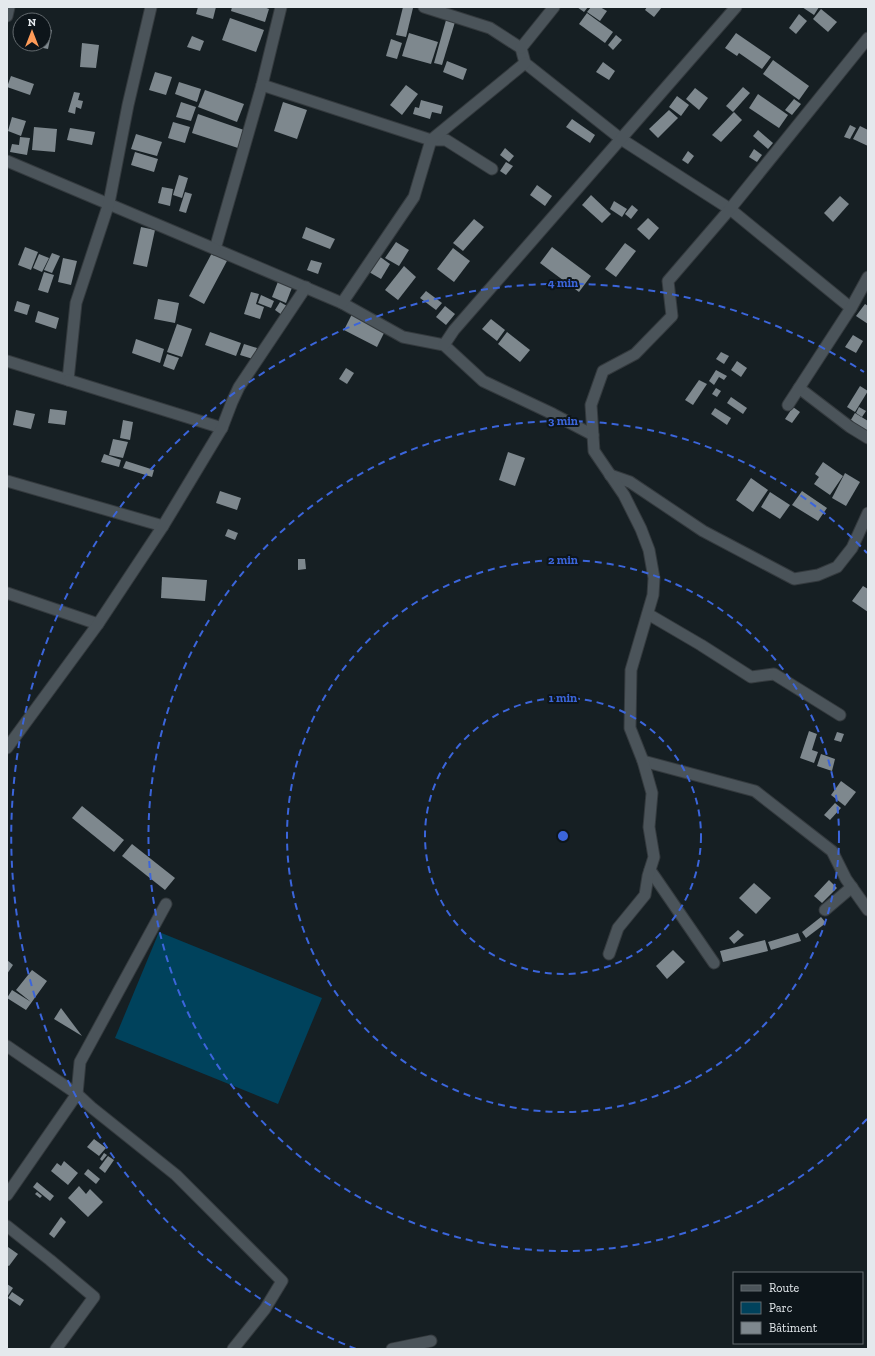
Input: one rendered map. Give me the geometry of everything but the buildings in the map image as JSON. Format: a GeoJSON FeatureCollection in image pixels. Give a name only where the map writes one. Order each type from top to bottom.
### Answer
{"type":"FeatureCollection","features":[{"type":"Feature","properties":{"kind":"street"},"geometry":{"type":"LineString","coordinates":[[7,16],[9,7]]}},
{"type":"Feature","properties":{"kind":"street"},"geometry":{"type":"LineString","coordinates":[[68,380],[76,303],[109,203],[128,105],[151,7]]}},
{"type":"Feature","properties":{"kind":"street"},"geometry":{"type":"LineString","coordinates":[[215,249],[262,85],[281,7]]}},
{"type":"Feature","properties":{"kind":"street"},"geometry":{"type":"LineString","coordinates":[[424,7],[490,28],[521,48],[525,63],[621,139],[730,209],[851,308]]}},
{"type":"Feature","properties":{"kind":"street"},"geometry":{"type":"LineString","coordinates":[[521,48],[554,7]]}},
{"type":"Feature","properties":{"kind":"street"},"geometry":{"type":"LineString","coordinates":[[444,345],[454,330],[736,7]]}},
{"type":"Feature","properties":{"kind":"street"},"geometry":{"type":"LineString","coordinates":[[609,954],[618,928],[645,895],[648,876],[654,857],[649,827],[652,793],[643,761],[630,728],[631,670],[653,595],[654,578],[649,550],[641,529],[624,495],[594,451],[591,405],[603,372],[635,354],[672,316],[668,281],[730,209],[868,38]]}},
{"type":"Feature","properties":{"kind":"street"},"geometry":{"type":"LineString","coordinates":[[342,303],[414,197],[431,140],[525,63]]}},
{"type":"Feature","properties":{"kind":"street"},"geometry":{"type":"LineString","coordinates":[[262,85],[431,140],[446,140],[492,169]]}},
{"type":"Feature","properties":{"kind":"street"},"geometry":{"type":"LineString","coordinates":[[7,161],[306,287],[342,303],[403,336],[444,345],[483,381],[554,414],[593,435]]}},
{"type":"Feature","properties":{"kind":"street"},"geometry":{"type":"LineString","coordinates":[[788,405],[851,308],[868,277]]}},
{"type":"Feature","properties":{"kind":"street"},"geometry":{"type":"LineString","coordinates":[[7,748],[98,624],[163,526],[222,428],[232,402],[240,387],[306,287]]}},
{"type":"Feature","properties":{"kind":"street"},"geometry":{"type":"LineString","coordinates":[[7,361],[222,428]]}},
{"type":"Feature","properties":{"kind":"street"},"geometry":{"type":"LineString","coordinates":[[799,388],[850,428],[868,438]]}},
{"type":"Feature","properties":{"kind":"street"},"geometry":{"type":"LineString","coordinates":[[610,475],[630,482],[703,531],[794,579],[818,575],[838,567],[852,548],[868,513]]}},
{"type":"Feature","properties":{"kind":"street"},"geometry":{"type":"LineString","coordinates":[[7,481],[163,526]]}},
{"type":"Feature","properties":{"kind":"street"},"geometry":{"type":"LineString","coordinates":[[7,593],[98,624]]}},
{"type":"Feature","properties":{"kind":"street"},"geometry":{"type":"LineString","coordinates":[[648,614],[701,645],[751,677],[774,674],[840,715]]}},
{"type":"Feature","properties":{"kind":"street"},"geometry":{"type":"LineString","coordinates":[[643,761],[755,791],[832,851],[846,879],[868,910]]}},
{"type":"Feature","properties":{"kind":"street"},"geometry":{"type":"LineString","coordinates":[[650,870],[714,963]]}},
{"type":"Feature","properties":{"kind":"street"},"geometry":{"type":"LineString","coordinates":[[825,910],[852,887]]}},
{"type":"Feature","properties":{"kind":"street"},"geometry":{"type":"LineString","coordinates":[[7,1195],[77,1094],[80,1062],[166,904]]}},
{"type":"Feature","properties":{"kind":"street"},"geometry":{"type":"LineString","coordinates":[[7,1046],[77,1094],[176,1175],[282,1281],[266,1309],[233,1349]]}},
{"type":"Feature","properties":{"kind":"street"},"geometry":{"type":"LineString","coordinates":[[7,1226],[94,1297],[56,1349]]}},
{"type":"Feature","properties":{"kind":"street"},"geometry":{"type":"LineString","coordinates":[[392,1349],[431,1341]]}},
{"type":"Feature","properties":{"kind":"green space"},"geometry":{"type":"Polygon","coordinates":[[[159,932],[322,998],[278,1104],[115,1038],[159,932]]]}}]}
